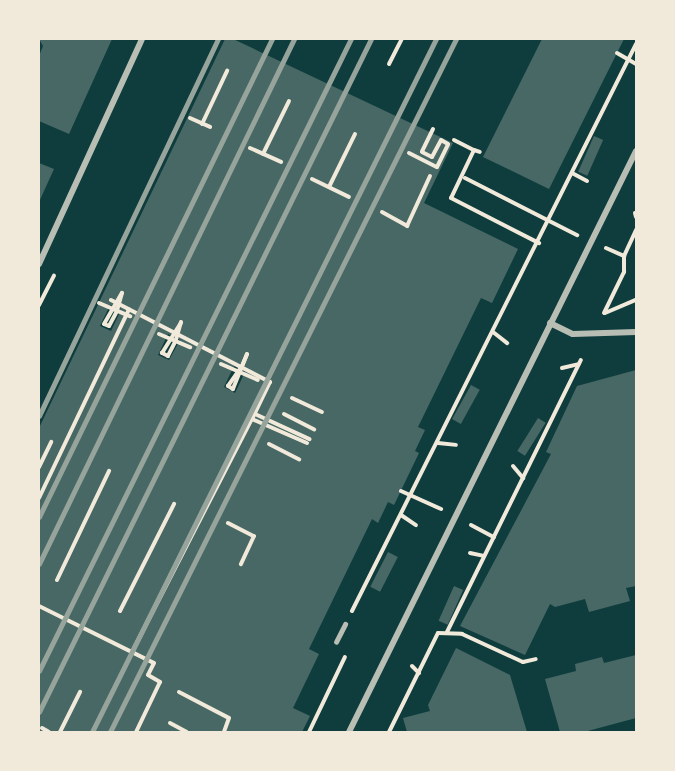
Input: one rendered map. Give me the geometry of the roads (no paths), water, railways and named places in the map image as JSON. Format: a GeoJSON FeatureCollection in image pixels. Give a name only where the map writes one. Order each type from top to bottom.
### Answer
{"type":"FeatureCollection","features":[{"type":"Feature","properties":{"kind":"street"},"geometry":{"type":"LineString","coordinates":[[39,264],[142,39]]}},
{"type":"Feature","properties":{"kind":"street"},"geometry":{"type":"LineString","coordinates":[[349,732],[636,151]]}},
{"type":"Feature","properties":{"kind":"street"},"geometry":{"type":"LineString","coordinates":[[550,323],[573,334],[636,332]]}},
{"type":"Feature","properties":{"kind":"lane"},"geometry":{"type":"LineString","coordinates":[[336,642],[345,624]]}},
{"type":"Feature","properties":{"kind":"railway"},"geometry":{"type":"LineString","coordinates":[[39,416],[218,39]]}},
{"type":"Feature","properties":{"kind":"railway"},"geometry":{"type":"LineString","coordinates":[[39,517],[272,39]]}},
{"type":"Feature","properties":{"kind":"railway"},"geometry":{"type":"LineString","coordinates":[[39,564],[294,39]]}},
{"type":"Feature","properties":{"kind":"railway"},"geometry":{"type":"LineString","coordinates":[[39,671],[351,39]]}},
{"type":"Feature","properties":{"kind":"railway"},"geometry":{"type":"LineString","coordinates":[[39,712],[371,39]]}},
{"type":"Feature","properties":{"kind":"railway"},"geometry":{"type":"LineString","coordinates":[[92,732],[436,39]]}},
{"type":"Feature","properties":{"kind":"railway"},"geometry":{"type":"LineString","coordinates":[[110,732],[456,39]]}}]}
